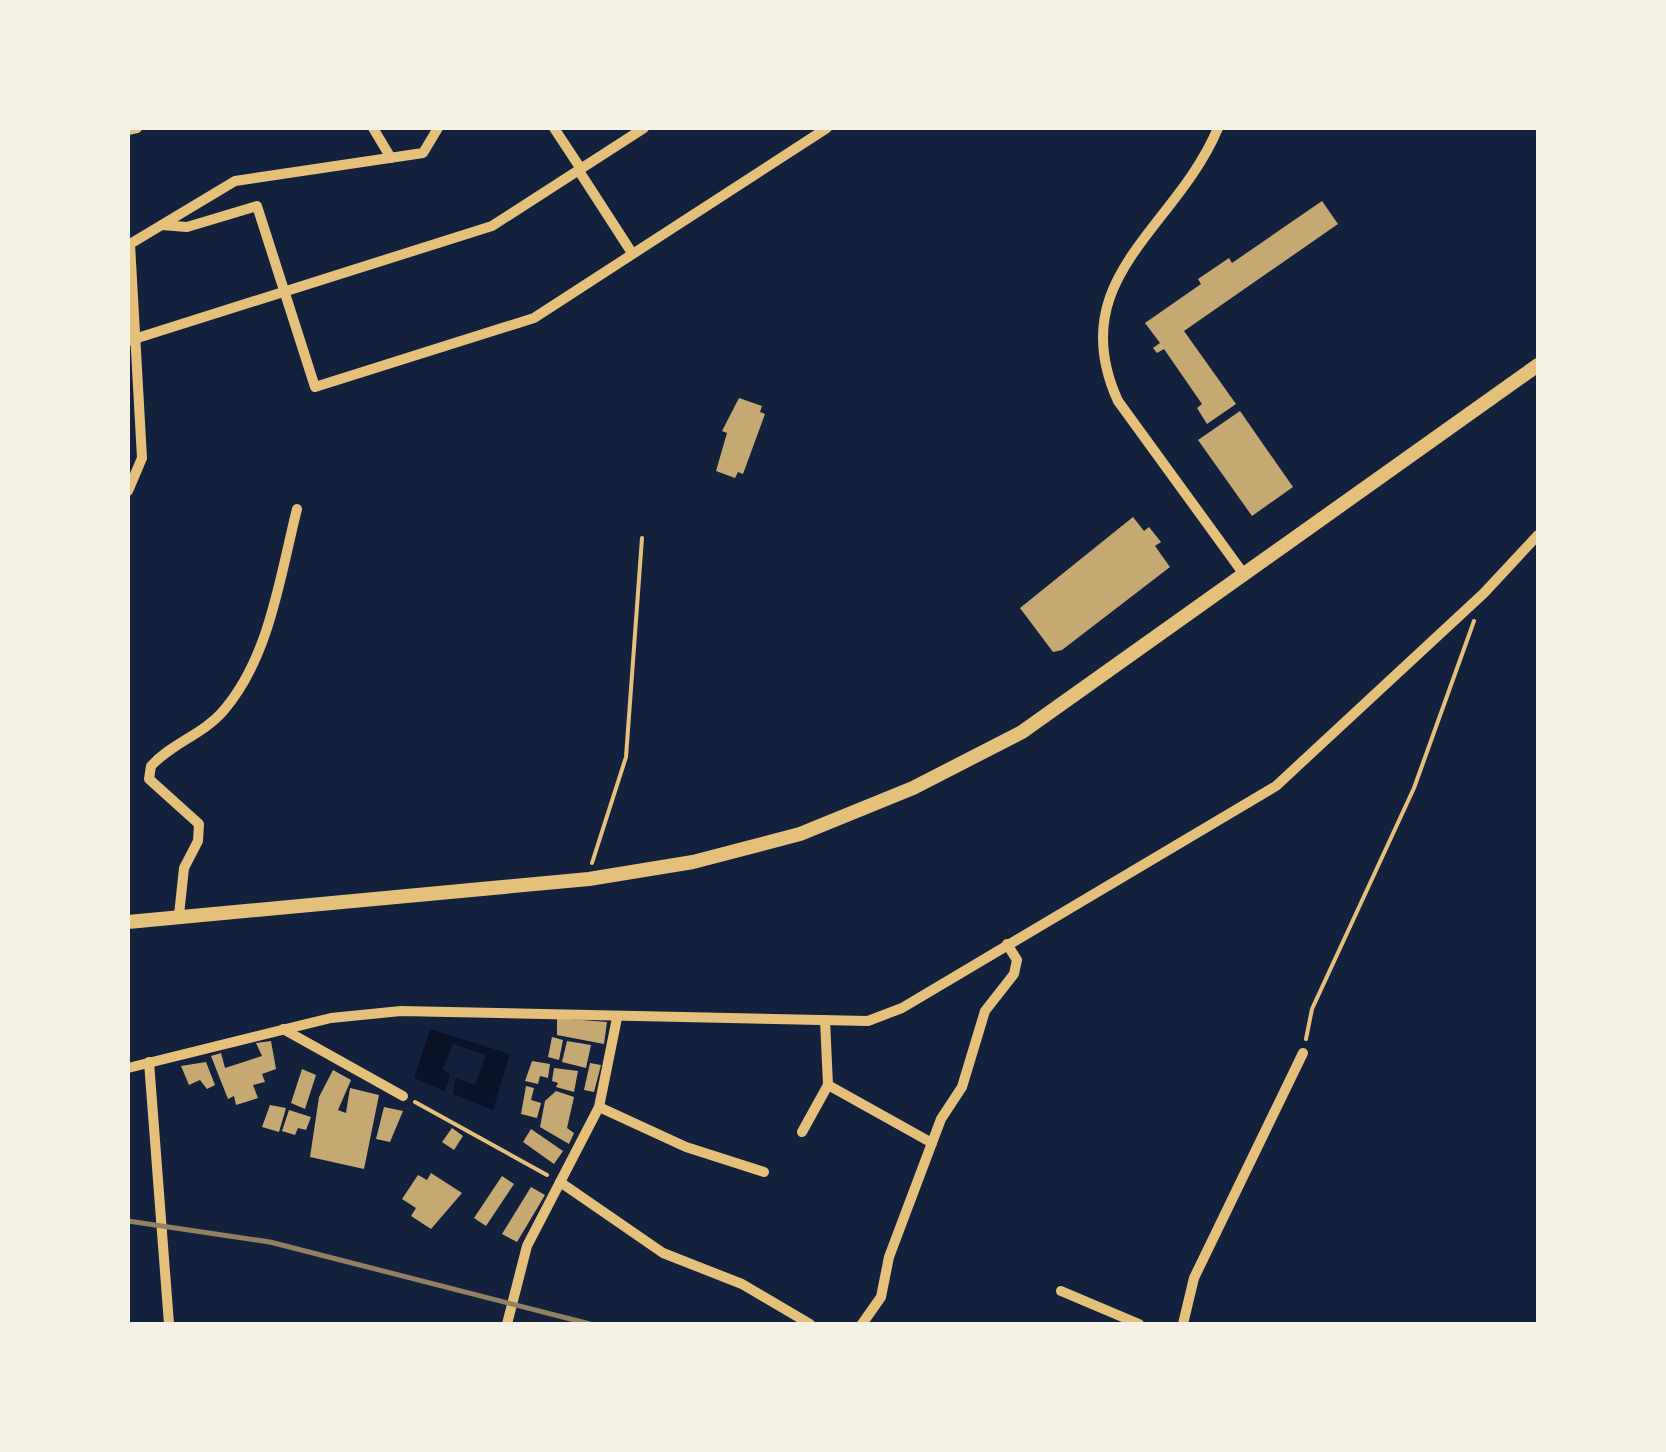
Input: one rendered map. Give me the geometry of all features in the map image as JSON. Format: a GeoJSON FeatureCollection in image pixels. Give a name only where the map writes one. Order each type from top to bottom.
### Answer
{"type":"FeatureCollection","features":[{"type":"Feature","properties":{"kind":"main road"},"geometry":{"type":"LineString","coordinates":[[128,922],[589,878],[693,862],[800,834],[914,788],[1022,732],[1088,689],[1243,573],[1538,366]]}},
{"type":"Feature","properties":{"kind":"street"},"geometry":{"type":"LineString","coordinates":[[128,130],[138,128]]}},
{"type":"Feature","properties":{"kind":"street"},"geometry":{"type":"LineString","coordinates":[[373,128],[391,158]]}},
{"type":"Feature","properties":{"kind":"street"},"geometry":{"type":"LineString","coordinates":[[128,491],[142,458],[132,340],[130,244],[235,181],[424,153],[438,128]]}},
{"type":"Feature","properties":{"kind":"street"},"geometry":{"type":"LineString","coordinates":[[554,128],[632,253]]}},
{"type":"Feature","properties":{"kind":"street"},"geometry":{"type":"LineString","coordinates":[[132,340],[492,226],[644,128]]}},
{"type":"Feature","properties":{"kind":"street"},"geometry":{"type":"LineString","coordinates":[[1218,128],[1181,192],[1118,272],[1100,340],[1106,374],[1118,402],[1243,573]]}},
{"type":"Feature","properties":{"kind":"street"},"geometry":{"type":"LineString","coordinates":[[162,224],[187,228],[256,206],[315,387],[534,318],[823,129]]}},
{"type":"Feature","properties":{"kind":"street"},"geometry":{"type":"LineString","coordinates":[[179,915],[184,868],[198,841],[198,824],[149,779],[151,766],[204,728],[242,686],[271,614],[296,509]]}},
{"type":"Feature","properties":{"kind":"street"},"geometry":{"type":"LineString","coordinates":[[128,1068],[330,1018],[402,1011],[868,1021],[902,1008],[1276,786],[1484,594],[1538,536]]}},
{"type":"Feature","properties":{"kind":"street"},"geometry":{"type":"LineString","coordinates":[[862,1324],[881,1297],[889,1257],[932,1143],[962,1086],[985,1011],[1014,974],[1017,960],[1007,944]]}},
{"type":"Feature","properties":{"kind":"street"},"geometry":{"type":"LineString","coordinates":[[508,1324],[527,1246],[599,1107],[617,1018]]}},
{"type":"Feature","properties":{"kind":"street"},"geometry":{"type":"LineString","coordinates":[[802,1132],[828,1085],[825,1020]]}},
{"type":"Feature","properties":{"kind":"street"},"geometry":{"type":"LineString","coordinates":[[282,1029],[403,1096]]}},
{"type":"Feature","properties":{"kind":"street"},"geometry":{"type":"LineString","coordinates":[[1183,1324],[1194,1278],[1303,1054]]}},
{"type":"Feature","properties":{"kind":"street"},"geometry":{"type":"LineString","coordinates":[[150,1062],[169,1324]]}},
{"type":"Feature","properties":{"kind":"street"},"geometry":{"type":"LineString","coordinates":[[828,1085],[932,1143]]}},
{"type":"Feature","properties":{"kind":"street"},"geometry":{"type":"LineString","coordinates":[[599,1107],[686,1147],[764,1172]]}},
{"type":"Feature","properties":{"kind":"street"},"geometry":{"type":"LineString","coordinates":[[560,1182],[663,1253],[742,1284],[810,1324]]}},
{"type":"Feature","properties":{"kind":"street"},"geometry":{"type":"LineString","coordinates":[[1061,1291],[1139,1324]]}},
{"type":"Feature","properties":{"kind":"path"},"geometry":{"type":"LineString","coordinates":[[592,864],[626,757],[642,538]]}},
{"type":"Feature","properties":{"kind":"path"},"geometry":{"type":"LineString","coordinates":[[1303,1054],[1312,1009],[1414,788],[1484,594]]}},
{"type":"Feature","properties":{"kind":"path"},"geometry":{"type":"LineString","coordinates":[[403,1096],[560,1182]]}},
{"type":"Feature","properties":{"kind":"water"},"geometry":{"type":"Polygon","coordinates":[[[430,1029],[510,1054],[493,1110],[453,1094],[456,1078],[475,1085],[486,1055],[453,1044],[443,1069],[450,1075],[445,1091],[414,1078],[430,1029]]]}},
{"type":"Feature","properties":{"kind":"building"},"geometry":{"type":"Polygon","coordinates":[[[1322,201],[1338,224],[1184,331],[1236,404],[1207,424],[1197,408],[1202,404],[1164,349],[1157,353],[1153,348],[1160,343],[1145,323],[1201,284],[1198,279],[1229,258],[1232,263],[1322,201]]]}},
{"type":"Feature","properties":{"kind":"building"},"geometry":{"type":"Polygon","coordinates":[[[739,398],[762,406],[760,412],[765,414],[743,474],[738,472],[735,478],[716,471],[727,433],[722,431],[739,398]]]}},
{"type":"Feature","properties":{"kind":"building"},"geometry":{"type":"Polygon","coordinates":[[[1240,411],[1293,487],[1252,516],[1198,440],[1240,411]]]}},
{"type":"Feature","properties":{"kind":"building"},"geometry":{"type":"Polygon","coordinates":[[[1133,517],[1144,531],[1149,527],[1161,542],[1155,546],[1170,567],[1062,650],[1053,652],[1020,608],[1133,517]]]}},
{"type":"Feature","properties":{"kind":"building"},"geometry":{"type":"Polygon","coordinates":[[[557,1018],[607,1022],[604,1044],[557,1035],[557,1018]]]}},
{"type":"Feature","properties":{"kind":"building"},"geometry":{"type":"Polygon","coordinates":[[[552,1037],[563,1040],[559,1060],[548,1057],[552,1037]]]}},
{"type":"Feature","properties":{"kind":"building"},"geometry":{"type":"Polygon","coordinates":[[[271,1041],[276,1069],[262,1074],[265,1082],[253,1085],[258,1098],[236,1105],[234,1096],[228,1099],[211,1056],[221,1053],[225,1068],[262,1056],[256,1043],[271,1041]]]}},
{"type":"Feature","properties":{"kind":"building"},"geometry":{"type":"Polygon","coordinates":[[[567,1041],[591,1045],[586,1068],[562,1062],[567,1041]]]}},
{"type":"Feature","properties":{"kind":"building"},"geometry":{"type":"Polygon","coordinates":[[[532,1061],[550,1064],[548,1078],[540,1076],[538,1084],[525,1081],[532,1061]]]}},
{"type":"Feature","properties":{"kind":"building"},"geometry":{"type":"Polygon","coordinates":[[[206,1062],[215,1085],[207,1089],[200,1080],[189,1085],[181,1066],[206,1062]]]}},
{"type":"Feature","properties":{"kind":"building"},"geometry":{"type":"Polygon","coordinates":[[[590,1063],[601,1065],[594,1092],[584,1090],[590,1063]]]}},
{"type":"Feature","properties":{"kind":"building"},"geometry":{"type":"Polygon","coordinates":[[[554,1068],[578,1071],[574,1092],[556,1087],[558,1083],[552,1081],[554,1068]]]}},
{"type":"Feature","properties":{"kind":"building"},"geometry":{"type":"Polygon","coordinates":[[[302,1069],[316,1075],[305,1109],[291,1103],[302,1069]]]}},
{"type":"Feature","properties":{"kind":"building"},"geometry":{"type":"Polygon","coordinates":[[[333,1070],[351,1080],[338,1110],[346,1113],[350,1088],[379,1095],[364,1169],[310,1157],[319,1097],[333,1070]]]}},
{"type":"Feature","properties":{"kind":"building"},"geometry":{"type":"Polygon","coordinates":[[[526,1086],[534,1088],[531,1100],[541,1103],[537,1118],[521,1114],[526,1086]]]}},
{"type":"Feature","properties":{"kind":"building"},"geometry":{"type":"Polygon","coordinates":[[[556,1091],[574,1097],[567,1128],[574,1133],[569,1144],[540,1127],[545,1101],[556,1091]]]}},
{"type":"Feature","properties":{"kind":"building"},"geometry":{"type":"Polygon","coordinates":[[[270,1105],[286,1108],[279,1132],[262,1127],[270,1105]]]}},
{"type":"Feature","properties":{"kind":"building"},"geometry":{"type":"Polygon","coordinates":[[[384,1107],[403,1111],[390,1142],[376,1139],[384,1107]]]}},
{"type":"Feature","properties":{"kind":"building"},"geometry":{"type":"Polygon","coordinates":[[[289,1110],[311,1117],[306,1130],[298,1128],[295,1135],[282,1131],[289,1110]]]}},
{"type":"Feature","properties":{"kind":"building"},"geometry":{"type":"Polygon","coordinates":[[[452,1128],[463,1136],[454,1150],[442,1142],[452,1128]]]}},
{"type":"Feature","properties":{"kind":"building"},"geometry":{"type":"Polygon","coordinates":[[[531,1129],[563,1151],[554,1164],[523,1142],[531,1129]]]}},
{"type":"Feature","properties":{"kind":"building"},"geometry":{"type":"Polygon","coordinates":[[[431,1173],[462,1193],[431,1229],[411,1216],[416,1208],[402,1199],[418,1175],[427,1180],[431,1173]]]}},
{"type":"Feature","properties":{"kind":"building"},"geometry":{"type":"Polygon","coordinates":[[[502,1176],[514,1184],[486,1226],[474,1218],[502,1176]]]}},
{"type":"Feature","properties":{"kind":"building"},"geometry":{"type":"Polygon","coordinates":[[[531,1187],[545,1195],[517,1242],[502,1234],[531,1187]]]}},
{"type":"Feature","properties":{"kind":"railway"},"geometry":{"type":"LineString","coordinates":[[128,1221],[270,1242],[590,1324]]}}]}
